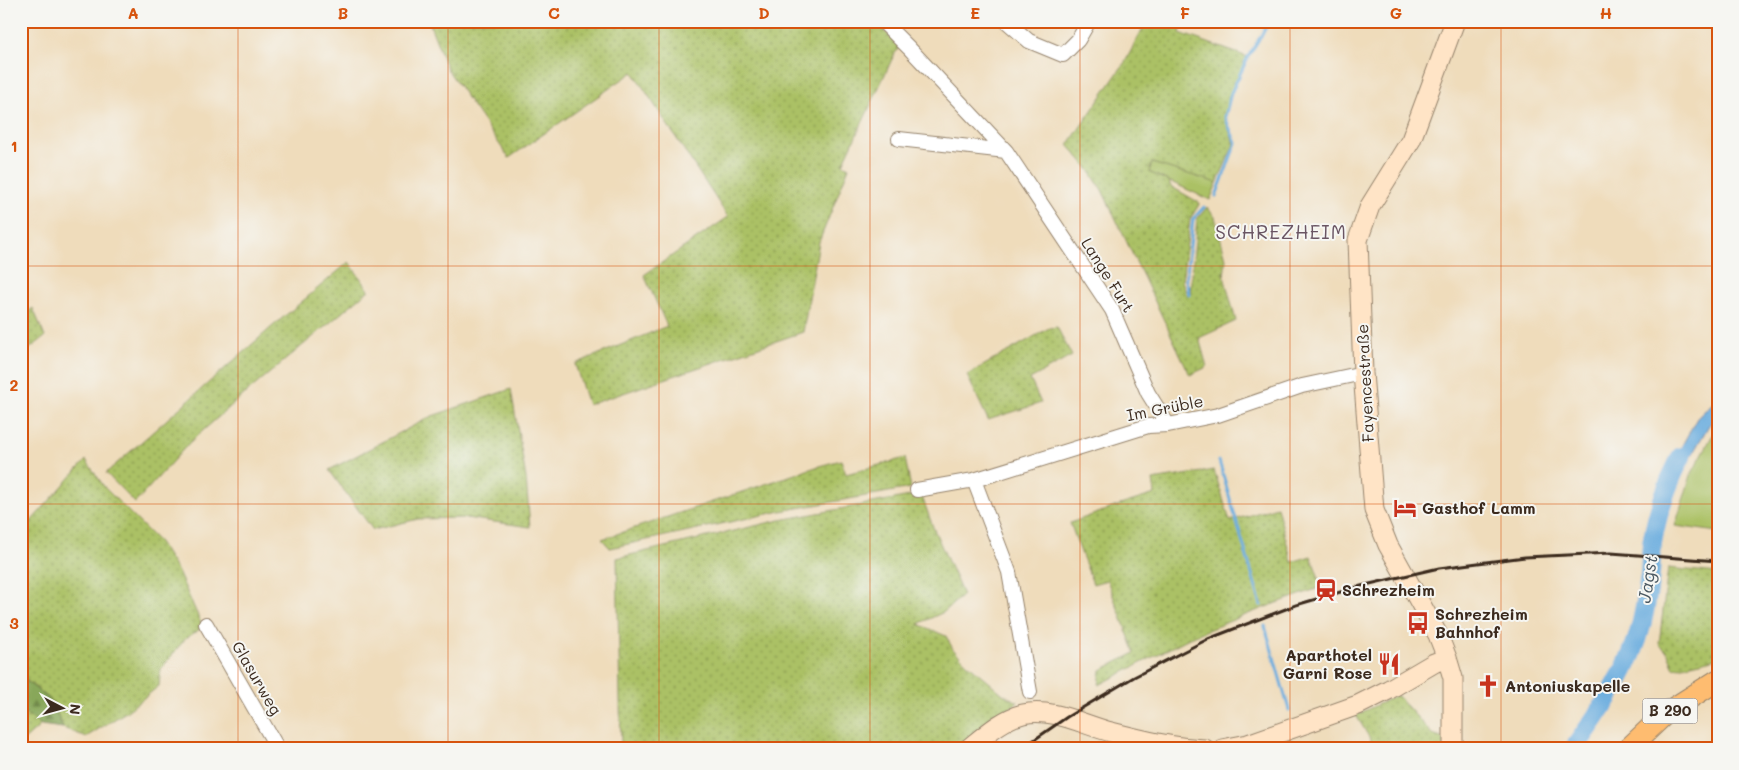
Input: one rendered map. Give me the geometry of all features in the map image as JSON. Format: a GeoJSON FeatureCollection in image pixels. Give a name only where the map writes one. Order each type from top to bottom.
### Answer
{"type":"FeatureCollection","features":[{"type":"Feature","properties":{"kind":"main road","name":"B 290"},"geometry":{"type":"LineString","coordinates":[[1628,749],[1666,713],[1718,680]]}},
{"type":"Feature","properties":{"kind":"street","name":"Lange Furt"},"geometry":{"type":"LineString","coordinates":[[882,21],[1006,151],[1112,310],[1148,393],[1168,425]]}},
{"type":"Feature","properties":{"kind":"street"},"geometry":{"type":"LineString","coordinates":[[1006,21],[1029,41],[1063,55],[1078,40],[1089,21]]}},
{"type":"Feature","properties":{"kind":"street","name":"Fayencestraße"},"geometry":{"type":"LineString","coordinates":[[1453,749],[1453,678],[1448,658],[1438,635],[1388,545],[1374,510],[1363,373],[1358,240],[1370,206],[1411,140],[1455,21]]}},
{"type":"Feature","properties":{"kind":"street"},"geometry":{"type":"LineString","coordinates":[[898,139],[1006,151]]}},
{"type":"Feature","properties":{"kind":"street","name":"Im Grüble"},"geometry":{"type":"LineString","coordinates":[[917,490],[974,480],[1148,426],[1168,425],[1218,415],[1302,386],[1363,373]]}},
{"type":"Feature","properties":{"kind":"street"},"geometry":{"type":"LineString","coordinates":[[974,480],[1009,572],[1030,692]]}},
{"type":"Feature","properties":{"kind":"street","name":"Glasurweg"},"geometry":{"type":"LineString","coordinates":[[206,624],[278,749]]}},
{"type":"Feature","properties":{"kind":"street"},"geometry":{"type":"LineString","coordinates":[[1222,749],[1248,744],[1358,705],[1434,663],[1448,658]]}},
{"type":"Feature","properties":{"kind":"street"},"geometry":{"type":"LineString","coordinates":[[968,749],[1006,721],[1021,714],[1034,712],[1066,717],[1110,732],[1146,740],[1205,749]]}},
{"type":"Feature","properties":{"kind":"green space"},"geometry":{"type":"Polygon","coordinates":[[[438,21],[874,21],[900,46],[843,164],[849,167],[819,242],[803,332],[588,405],[575,364],[667,326],[644,275],[728,217],[633,72],[509,158],[447,69],[430,25],[438,21]]]}},
{"type":"Feature","properties":{"kind":"green space"},"geometry":{"type":"Polygon","coordinates":[[[1151,21],[1162,21],[1181,29],[1180,33],[1248,57],[1234,85],[1225,117],[1234,144],[1217,183],[1152,163],[1149,172],[1170,182],[1170,186],[1200,203],[1190,219],[1182,281],[1187,295],[1190,294],[1197,219],[1207,207],[1215,217],[1226,259],[1224,276],[1236,321],[1199,338],[1207,367],[1190,375],[1102,190],[1087,167],[1068,145],[1125,62],[1145,24],[1151,21]]]}},
{"type":"Feature","properties":{"kind":"green space"},"geometry":{"type":"Polygon","coordinates":[[[1152,163],[1217,183],[1210,200],[1149,172],[1152,163]]]}},
{"type":"Feature","properties":{"kind":"green space"},"geometry":{"type":"Polygon","coordinates":[[[349,262],[369,290],[190,442],[135,503],[106,473],[274,325],[349,262]]]}},
{"type":"Feature","properties":{"kind":"green space"},"geometry":{"type":"Polygon","coordinates":[[[33,308],[45,337],[21,355],[21,317],[33,308]]]}},
{"type":"Feature","properties":{"kind":"green space"},"geometry":{"type":"Polygon","coordinates":[[[1057,327],[1072,356],[1030,379],[1041,403],[988,420],[967,375],[1049,328],[1057,327]]]}},
{"type":"Feature","properties":{"kind":"green space"},"geometry":{"type":"Polygon","coordinates":[[[511,389],[526,478],[530,527],[466,518],[418,519],[373,530],[329,470],[432,416],[511,389]]]}},
{"type":"Feature","properties":{"kind":"green space"},"geometry":{"type":"Polygon","coordinates":[[[1718,425],[1718,532],[1675,526],[1691,475],[1718,425]]]}},
{"type":"Feature","properties":{"kind":"green space"},"geometry":{"type":"Polygon","coordinates":[[[905,458],[911,488],[781,511],[610,548],[602,539],[841,460],[846,474],[905,458]]]}},
{"type":"Feature","properties":{"kind":"green space"},"geometry":{"type":"Polygon","coordinates":[[[86,460],[105,488],[159,542],[178,572],[203,627],[185,639],[161,669],[159,686],[126,712],[86,737],[63,728],[52,701],[21,676],[21,526],[24,529],[86,460]]]}},
{"type":"Feature","properties":{"kind":"green space"},"geometry":{"type":"Polygon","coordinates":[[[1214,470],[1230,521],[1277,507],[1292,562],[1311,556],[1322,587],[1195,635],[1099,685],[1101,670],[1135,653],[1107,580],[1093,584],[1070,523],[1155,494],[1153,480],[1214,470]]]}},
{"type":"Feature","properties":{"kind":"green space"},"geometry":{"type":"Polygon","coordinates":[[[921,494],[933,527],[963,595],[944,612],[918,624],[946,636],[953,649],[968,664],[1003,694],[1018,702],[956,749],[621,749],[617,558],[780,520],[921,494]]]}},
{"type":"Feature","properties":{"kind":"green space"},"geometry":{"type":"Polygon","coordinates":[[[1668,568],[1718,573],[1718,657],[1674,668],[1668,653],[1659,644],[1668,568]]]}},
{"type":"Feature","properties":{"kind":"green space"},"geometry":{"type":"Polygon","coordinates":[[[21,677],[52,701],[63,728],[41,725],[21,710],[21,677]]]}},
{"type":"Feature","properties":{"kind":"green space"},"geometry":{"type":"Polygon","coordinates":[[[1397,695],[1433,735],[1444,739],[1444,749],[1376,749],[1356,715],[1397,695]]]}},
{"type":"Feature","properties":{"kind":"green space"},"geometry":{"type":"Polygon","coordinates":[[[21,710],[41,725],[23,741],[21,741],[21,710]]]}},
{"type":"Feature","properties":{"kind":"water"},"geometry":{"type":"Polygon","coordinates":[[[1718,398],[1718,416],[1709,425],[1677,481],[1662,482],[1697,418],[1718,398]]]}},
{"type":"Feature","properties":{"kind":"waterway"},"geometry":{"type":"LineString","coordinates":[[1216,196],[1236,143],[1225,117],[1231,93],[1248,57],[1270,21]]}},
{"type":"Feature","properties":{"kind":"waterway"},"geometry":{"type":"LineString","coordinates":[[1189,294],[1186,280],[1193,219],[1204,207]]}},
{"type":"Feature","properties":{"kind":"waterway","name":"Jagst"},"geometry":{"type":"LineString","coordinates":[[1574,749],[1622,675],[1636,643],[1646,600],[1652,543],[1657,521],[1667,488],[1681,457]]}},
{"type":"Feature","properties":{"kind":"waterway"},"geometry":{"type":"LineString","coordinates":[[1219,461],[1261,605]]}},
{"type":"Feature","properties":{"kind":"waterway"},"geometry":{"type":"LineString","coordinates":[[1265,626],[1289,710]]}},
{"type":"Feature","properties":{"kind":"railway"},"geometry":{"type":"LineString","coordinates":[[1021,749],[1067,717],[1134,677],[1208,639],[1296,605],[1361,586],[1439,568],[1525,557],[1611,553],[1718,561]]}},
{"type":"Feature","properties":{"kind":"place","name":"Gasthof Lamm"},"geometry":{"type":"Point","coordinates":[1405,508]}},
{"type":"Feature","properties":{"kind":"place","name":"Schrezheim"},"geometry":{"type":"Point","coordinates":[1326,590]}},
{"type":"Feature","properties":{"kind":"place","name":"Schrezheim Bahnhof"},"geometry":{"type":"Point","coordinates":[1418,623]}},
{"type":"Feature","properties":{"kind":"place","name":"Aparthotel Garni Rose"},"geometry":{"type":"Point","coordinates":[1389,664]}},
{"type":"Feature","properties":{"kind":"place","name":"Antoniuskapelle"},"geometry":{"type":"Point","coordinates":[1488,686]}},
{"type":"Feature","properties":{"kind":"district","name":"SCHREZHEIM"},"geometry":{"type":"Point","coordinates":[1281,232]}}]}
